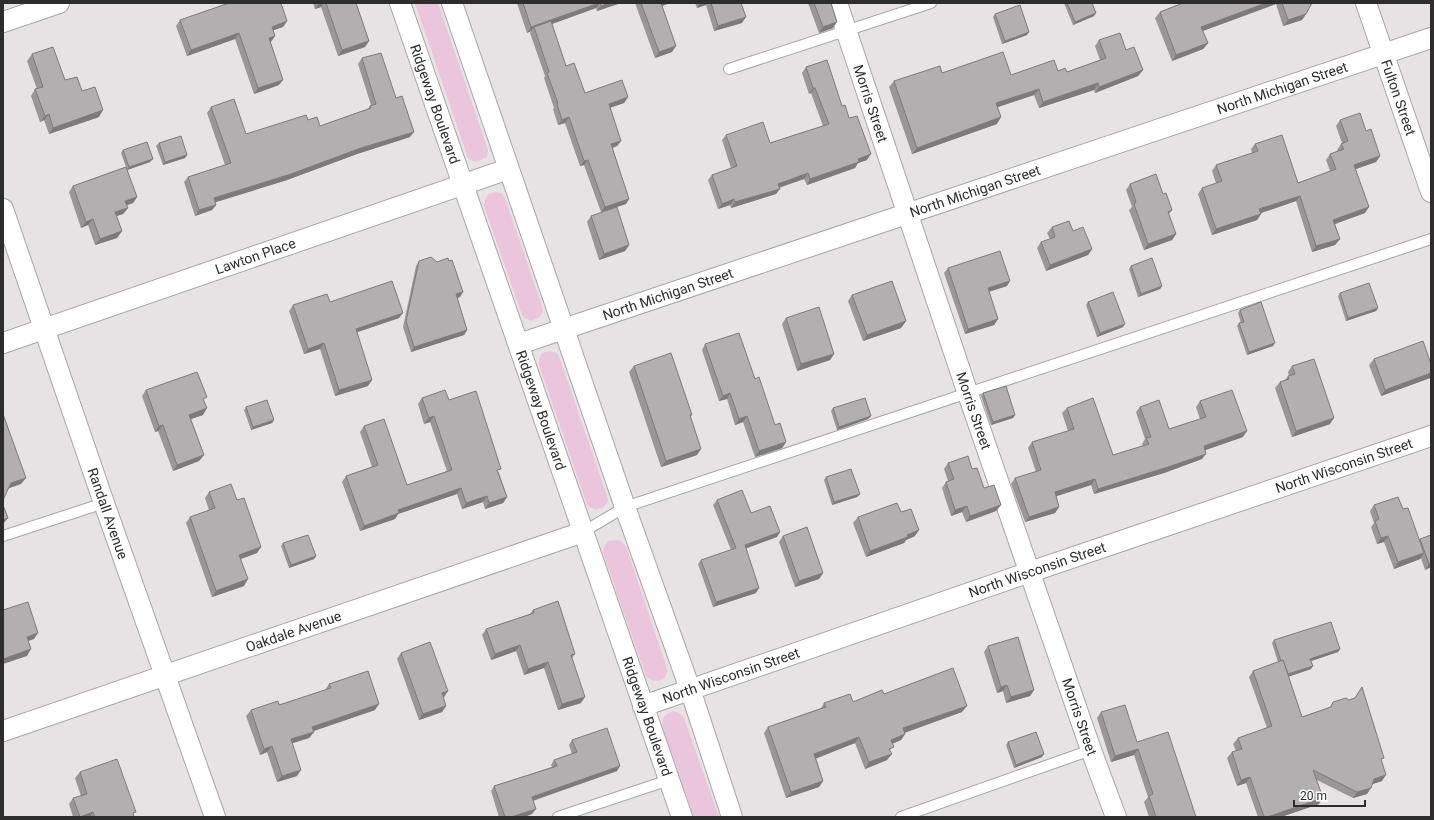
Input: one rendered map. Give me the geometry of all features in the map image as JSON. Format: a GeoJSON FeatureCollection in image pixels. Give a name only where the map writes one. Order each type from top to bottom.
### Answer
{"type":"FeatureCollection","features":[{"type":"Feature","properties":{"kind":"street"},"geometry":{"type":"LineString","coordinates":[[3,22],[59,3]]}},
{"type":"Feature","properties":{"kind":"street","name":"Ridgeway Boulevard"},"geometry":{"type":"LineString","coordinates":[[400,3],[682,817]]}},
{"type":"Feature","properties":{"kind":"street"},"geometry":{"type":"LineString","coordinates":[[452,3],[625,507],[690,689],[732,817]]}},
{"type":"Feature","properties":{"kind":"street","name":"Morris Street"},"geometry":{"type":"LineString","coordinates":[[837,3],[968,394],[1091,750],[1116,817]]}},
{"type":"Feature","properties":{"kind":"street","name":"Fulton Street"},"geometry":{"type":"LineString","coordinates":[[1366,3],[1431,192]]}},
{"type":"Feature","properties":{"kind":"street","name":"North Michigan Street"},"geometry":{"type":"LineString","coordinates":[[519,344],[1431,38]]}},
{"type":"Feature","properties":{"kind":"street","name":"Lawton Place"},"geometry":{"type":"LineString","coordinates":[[3,343],[508,169]]}},
{"type":"Feature","properties":{"kind":"street","name":"Randall Avenue"},"geometry":{"type":"LineString","coordinates":[[3,209],[104,503],[215,817]]}},
{"type":"Feature","properties":{"kind":"street","name":"North Wisconsin Street"},"geometry":{"type":"LineString","coordinates":[[643,706],[1030,572],[1431,436]]}},
{"type":"Feature","properties":{"kind":"street","name":"Oakdale Avenue"},"geometry":{"type":"LineString","coordinates":[[3,731],[583,532]]}},
{"type":"Feature","properties":{"kind":"lane"},"geometry":{"type":"LineString","coordinates":[[729,69],[931,3]]}},
{"type":"Feature","properties":{"kind":"lane"},"geometry":{"type":"LineString","coordinates":[[583,532],[625,507],[1431,239]]}},
{"type":"Feature","properties":{"kind":"lane"},"geometry":{"type":"LineString","coordinates":[[3,536],[104,503]]}},
{"type":"Feature","properties":{"kind":"lane"},"geometry":{"type":"LineString","coordinates":[[901,817],[1091,750]]}},
{"type":"Feature","properties":{"kind":"lane"},"geometry":{"type":"LineString","coordinates":[[558,817],[669,780]]}},
{"type":"Feature","properties":{"kind":"shaded area"},"geometry":{"type":"Polygon","coordinates":[[[415,3],[438,3],[488,150],[487,157],[479,161],[473,161],[468,158],[415,3]]]}},
{"type":"Feature","properties":{"kind":"shaded area"},"geometry":{"type":"Polygon","coordinates":[[[496,192],[501,193],[505,198],[542,306],[543,312],[540,317],[531,321],[522,315],[484,206],[488,194],[496,192]]]}},
{"type":"Feature","properties":{"kind":"shaded area"},"geometry":{"type":"Polygon","coordinates":[[[550,351],[557,353],[560,359],[607,496],[608,501],[604,507],[595,510],[587,505],[539,365],[539,359],[542,353],[550,351]]]}},
{"type":"Feature","properties":{"kind":"shaded area"},"geometry":{"type":"Polygon","coordinates":[[[608,541],[621,541],[626,546],[668,671],[664,679],[661,680],[653,680],[646,676],[603,553],[604,547],[608,541]]]}},
{"type":"Feature","properties":{"kind":"shaded area"},"geometry":{"type":"Polygon","coordinates":[[[673,711],[679,713],[684,718],[719,817],[694,817],[662,726],[664,717],[673,711]]]}},
{"type":"Feature","properties":{"kind":"building"},"geometry":{"type":"Polygon","coordinates":[[[229,3],[281,3],[287,21],[272,27],[275,36],[269,38],[283,80],[258,88],[239,33],[191,50],[180,20],[229,3]]]}},
{"type":"Feature","properties":{"kind":"building"},"geometry":{"type":"Polygon","coordinates":[[[326,3],[356,3],[369,41],[342,50],[326,3]]]}},
{"type":"Feature","properties":{"kind":"building"},"geometry":{"type":"Polygon","coordinates":[[[523,3],[599,3],[531,27],[523,3]]]}},
{"type":"Feature","properties":{"kind":"building"},"geometry":{"type":"Polygon","coordinates":[[[600,3],[609,3],[601,6],[600,3]]]}},
{"type":"Feature","properties":{"kind":"building"},"geometry":{"type":"Polygon","coordinates":[[[641,3],[661,3],[676,46],[659,52],[641,3]]]}},
{"type":"Feature","properties":{"kind":"building"},"geometry":{"type":"Polygon","coordinates":[[[711,3],[741,3],[746,17],[718,26],[711,3]]]}},
{"type":"Feature","properties":{"kind":"building"},"geometry":{"type":"Polygon","coordinates":[[[814,3],[831,3],[837,22],[823,27],[814,3]]]}},
{"type":"Feature","properties":{"kind":"building"},"geometry":{"type":"Polygon","coordinates":[[[1067,3],[1092,3],[1096,13],[1075,22],[1067,3]]]}},
{"type":"Feature","properties":{"kind":"building"},"geometry":{"type":"Polygon","coordinates":[[[1183,3],[1266,3],[1201,27],[1208,43],[1176,55],[1160,12],[1183,3]]]}},
{"type":"Feature","properties":{"kind":"building"},"geometry":{"type":"Polygon","coordinates":[[[1282,3],[1312,3],[1306,14],[1288,20],[1282,3]]]}},
{"type":"Feature","properties":{"kind":"building"},"geometry":{"type":"Polygon","coordinates":[[[1020,5],[1029,32],[1005,41],[995,14],[1020,5]]]}},
{"type":"Feature","properties":{"kind":"building"},"geometry":{"type":"Polygon","coordinates":[[[551,21],[566,66],[574,63],[585,93],[622,80],[628,97],[609,104],[621,141],[611,144],[629,199],[605,207],[588,160],[584,161],[569,117],[562,120],[557,104],[558,103],[547,73],[549,72],[534,27],[551,21]]]}},
{"type":"Feature","properties":{"kind":"building"},"geometry":{"type":"Polygon","coordinates":[[[1120,33],[1126,50],[1134,47],[1143,70],[1099,87],[1098,83],[1043,102],[1039,89],[996,103],[1001,117],[917,148],[894,81],[940,66],[942,73],[1003,52],[1011,75],[1054,60],[1058,71],[1065,68],[1067,72],[1106,58],[1099,40],[1120,33]]]}},
{"type":"Feature","properties":{"kind":"building"},"geometry":{"type":"Polygon","coordinates":[[[53,47],[65,80],[77,77],[82,91],[95,87],[103,110],[53,128],[49,114],[45,116],[35,89],[43,87],[32,54],[53,47]]]}},
{"type":"Feature","properties":{"kind":"building"},"geometry":{"type":"Polygon","coordinates":[[[381,53],[396,98],[402,96],[414,132],[361,148],[291,174],[214,198],[216,205],[199,210],[188,177],[231,163],[211,107],[234,99],[246,134],[306,115],[308,120],[317,117],[320,126],[371,108],[370,106],[376,104],[362,58],[381,53]]]}},
{"type":"Feature","properties":{"kind":"building"},"geometry":{"type":"Polygon","coordinates":[[[827,60],[842,106],[845,105],[849,118],[857,116],[871,154],[858,159],[859,162],[810,179],[808,173],[778,184],[780,189],[735,202],[734,199],[722,204],[712,175],[737,166],[726,135],[763,122],[770,143],[829,124],[815,88],[813,88],[806,67],[827,60]]]}},
{"type":"Feature","properties":{"kind":"building"},"geometry":{"type":"Polygon","coordinates":[[[1360,113],[1366,131],[1371,129],[1380,156],[1354,165],[1369,207],[1333,220],[1340,239],[1316,246],[1300,196],[1259,209],[1261,214],[1216,229],[1202,188],[1222,181],[1216,165],[1258,151],[1255,144],[1282,135],[1298,183],[1336,169],[1330,154],[1344,149],[1341,144],[1348,141],[1340,120],[1360,113]]]}},
{"type":"Feature","properties":{"kind":"building"},"geometry":{"type":"Polygon","coordinates":[[[181,136],[187,155],[165,162],[159,143],[181,136]]]}},
{"type":"Feature","properties":{"kind":"building"},"geometry":{"type":"Polygon","coordinates":[[[147,142],[153,159],[129,167],[123,150],[147,142]]]}},
{"type":"Feature","properties":{"kind":"building"},"geometry":{"type":"Polygon","coordinates":[[[126,167],[137,197],[125,201],[128,208],[115,212],[122,231],[100,239],[93,219],[86,222],[73,186],[126,167]]]}},
{"type":"Feature","properties":{"kind":"building"},"geometry":{"type":"Polygon","coordinates":[[[1156,174],[1163,194],[1166,193],[1172,210],[1168,212],[1176,234],[1148,244],[1134,204],[1136,202],[1130,184],[1156,174]]]}},
{"type":"Feature","properties":{"kind":"building"},"geometry":{"type":"Polygon","coordinates":[[[617,207],[629,245],[604,254],[591,216],[617,207]]]}},
{"type":"Feature","properties":{"kind":"building"},"geometry":{"type":"Polygon","coordinates":[[[1069,221],[1073,231],[1083,227],[1092,249],[1050,265],[1041,242],[1055,237],[1052,227],[1069,221]]]}},
{"type":"Feature","properties":{"kind":"building"},"geometry":{"type":"Polygon","coordinates":[[[1000,251],[1010,281],[988,288],[998,319],[968,329],[948,268],[1000,251]]]}},
{"type":"Feature","properties":{"kind":"building"},"geometry":{"type":"Polygon","coordinates":[[[431,257],[437,262],[448,258],[449,261],[452,260],[463,292],[456,294],[467,330],[414,347],[406,321],[419,261],[431,257]]]}},
{"type":"Feature","properties":{"kind":"building"},"geometry":{"type":"Polygon","coordinates":[[[1152,258],[1162,286],[1141,294],[1131,266],[1152,258]]]}},
{"type":"Feature","properties":{"kind":"building"},"geometry":{"type":"Polygon","coordinates":[[[392,281],[403,313],[356,329],[372,380],[339,390],[324,343],[308,349],[293,305],[327,294],[330,302],[392,281]]]}},
{"type":"Feature","properties":{"kind":"building"},"geometry":{"type":"Polygon","coordinates":[[[892,281],[906,321],[867,335],[852,295],[892,281]]]}},
{"type":"Feature","properties":{"kind":"building"},"geometry":{"type":"Polygon","coordinates":[[[1369,283],[1378,308],[1348,318],[1340,293],[1369,283]]]}},
{"type":"Feature","properties":{"kind":"building"},"geometry":{"type":"Polygon","coordinates":[[[1113,292],[1125,324],[1100,333],[1088,302],[1113,292]]]}},
{"type":"Feature","properties":{"kind":"building"},"geometry":{"type":"Polygon","coordinates":[[[1261,302],[1275,343],[1249,352],[1239,323],[1244,322],[1240,310],[1261,302]]]}},
{"type":"Feature","properties":{"kind":"building"},"geometry":{"type":"Polygon","coordinates":[[[819,307],[834,354],[801,364],[786,318],[819,307]]]}},
{"type":"Feature","properties":{"kind":"building"},"geometry":{"type":"Polygon","coordinates":[[[739,333],[755,379],[759,377],[775,425],[780,423],[786,442],[759,451],[747,416],[739,419],[730,393],[723,396],[705,344],[739,333]]]}},
{"type":"Feature","properties":{"kind":"building"},"geometry":{"type":"Polygon","coordinates":[[[1423,341],[1431,364],[1431,373],[1385,390],[1374,359],[1423,341]]]}},
{"type":"Feature","properties":{"kind":"building"},"geometry":{"type":"Polygon","coordinates":[[[671,353],[692,415],[690,415],[701,449],[666,461],[634,366],[671,353]]]}},
{"type":"Feature","properties":{"kind":"building"},"geometry":{"type":"Polygon","coordinates":[[[1314,359],[1334,418],[1296,431],[1280,382],[1289,379],[1288,376],[1295,374],[1292,366],[1314,359]]]}},
{"type":"Feature","properties":{"kind":"building"},"geometry":{"type":"Polygon","coordinates":[[[197,372],[207,397],[203,399],[207,408],[189,415],[204,455],[177,465],[163,425],[159,426],[146,390],[197,372]]]}},
{"type":"Feature","properties":{"kind":"building"},"geometry":{"type":"Polygon","coordinates":[[[1006,386],[1015,415],[993,422],[983,393],[1006,386]]]}},
{"type":"Feature","properties":{"kind":"building"},"geometry":{"type":"Polygon","coordinates":[[[445,390],[449,400],[476,391],[501,469],[497,470],[507,497],[489,503],[487,496],[466,503],[461,488],[398,510],[399,513],[364,526],[346,476],[378,465],[364,426],[384,419],[407,485],[452,470],[434,416],[429,418],[422,398],[445,390]]]}},
{"type":"Feature","properties":{"kind":"building"},"geometry":{"type":"Polygon","coordinates":[[[1232,390],[1247,431],[1204,446],[1206,454],[1168,467],[1098,489],[1095,479],[1055,492],[1059,507],[1029,517],[1015,478],[1041,470],[1032,442],[1074,429],[1067,408],[1093,398],[1113,455],[1149,444],[1146,438],[1151,437],[1140,407],[1159,400],[1169,429],[1206,417],[1200,401],[1232,390]]]}},
{"type":"Feature","properties":{"kind":"building"},"geometry":{"type":"Polygon","coordinates":[[[865,398],[871,416],[839,427],[833,408],[865,398]]]}},
{"type":"Feature","properties":{"kind":"building"},"geometry":{"type":"Polygon","coordinates":[[[267,400],[274,420],[253,427],[246,407],[267,400]]]}},
{"type":"Feature","properties":{"kind":"building"},"geometry":{"type":"Polygon","coordinates":[[[3,414],[26,478],[11,483],[3,500],[3,414]]]}},
{"type":"Feature","properties":{"kind":"building"},"geometry":{"type":"Polygon","coordinates":[[[968,456],[972,469],[977,468],[984,488],[994,485],[1001,505],[970,516],[967,506],[955,510],[946,482],[954,479],[948,463],[968,456]]]}},
{"type":"Feature","properties":{"kind":"building"},"geometry":{"type":"Polygon","coordinates":[[[851,469],[860,494],[834,502],[826,477],[851,469]]]}},
{"type":"Feature","properties":{"kind":"building"},"geometry":{"type":"Polygon","coordinates":[[[231,484],[237,500],[244,498],[261,547],[239,555],[248,579],[216,591],[190,517],[215,508],[209,492],[231,484]]]}},
{"type":"Feature","properties":{"kind":"building"},"geometry":{"type":"Polygon","coordinates":[[[742,490],[751,513],[770,506],[780,532],[745,545],[759,588],[716,602],[701,560],[736,548],[717,500],[742,490]]]}},
{"type":"Feature","properties":{"kind":"building"},"geometry":{"type":"Polygon","coordinates":[[[1398,497],[1403,509],[1408,508],[1424,553],[1398,562],[1388,536],[1381,538],[1375,521],[1379,519],[1374,505],[1398,497]]]}},
{"type":"Feature","properties":{"kind":"building"},"geometry":{"type":"Polygon","coordinates":[[[897,503],[901,512],[911,509],[919,530],[907,535],[908,537],[870,551],[858,517],[897,503]]]}},
{"type":"Feature","properties":{"kind":"building"},"geometry":{"type":"Polygon","coordinates":[[[3,505],[8,518],[3,520],[3,505]]]}},
{"type":"Feature","properties":{"kind":"building"},"geometry":{"type":"Polygon","coordinates":[[[807,527],[823,573],[799,581],[783,536],[807,527]]]}},
{"type":"Feature","properties":{"kind":"building"},"geometry":{"type":"Polygon","coordinates":[[[308,535],[316,556],[291,565],[283,543],[308,535]]]}},
{"type":"Feature","properties":{"kind":"building"},"geometry":{"type":"Polygon","coordinates":[[[1431,535],[1431,563],[1429,564],[1420,539],[1431,535]]]}},
{"type":"Feature","properties":{"kind":"building"},"geometry":{"type":"Polygon","coordinates":[[[558,601],[575,654],[571,655],[585,697],[562,704],[548,662],[528,669],[520,645],[495,654],[486,629],[534,613],[533,610],[558,601]]]}},
{"type":"Feature","properties":{"kind":"building"},"geometry":{"type":"Polygon","coordinates":[[[28,602],[38,633],[27,637],[31,649],[3,659],[3,610],[28,602]]]}},
{"type":"Feature","properties":{"kind":"building"},"geometry":{"type":"Polygon","coordinates":[[[1331,622],[1340,649],[1310,659],[1313,666],[1288,674],[1283,660],[1281,661],[1274,640],[1331,622]]]}},
{"type":"Feature","properties":{"kind":"building"},"geometry":{"type":"Polygon","coordinates":[[[1018,637],[1034,690],[1011,697],[1007,685],[1001,687],[988,646],[1018,637]]]}},
{"type":"Feature","properties":{"kind":"building"},"geometry":{"type":"Polygon","coordinates":[[[430,642],[448,691],[442,693],[446,706],[423,714],[401,653],[430,642]]]}},
{"type":"Feature","properties":{"kind":"building"},"geometry":{"type":"Polygon","coordinates":[[[1283,660],[1302,717],[1331,707],[1333,702],[1346,698],[1349,700],[1355,698],[1362,687],[1384,758],[1381,759],[1386,775],[1374,779],[1371,788],[1357,792],[1313,770],[1323,798],[1264,817],[1250,777],[1241,780],[1232,752],[1242,749],[1238,738],[1272,726],[1253,671],[1283,660]]]}},
{"type":"Feature","properties":{"kind":"building"},"geometry":{"type":"Polygon","coordinates":[[[953,668],[967,706],[903,728],[905,734],[891,740],[894,747],[889,749],[892,754],[869,762],[859,737],[814,754],[823,781],[791,792],[768,727],[826,707],[824,703],[850,694],[853,702],[882,690],[884,694],[953,668]]]}},
{"type":"Feature","properties":{"kind":"building"},"geometry":{"type":"Polygon","coordinates":[[[368,671],[379,704],[312,727],[314,732],[291,739],[301,770],[282,776],[272,746],[264,749],[251,710],[278,701],[279,705],[331,688],[329,684],[368,671]]]}},
{"type":"Feature","properties":{"kind":"building"},"geometry":{"type":"Polygon","coordinates":[[[1125,705],[1137,742],[1168,732],[1196,817],[1156,817],[1149,796],[1153,794],[1138,749],[1115,756],[1101,712],[1125,705]]]}},
{"type":"Feature","properties":{"kind":"building"},"geometry":{"type":"Polygon","coordinates":[[[607,728],[620,766],[532,797],[536,809],[511,817],[505,817],[494,786],[557,766],[554,760],[577,752],[572,740],[607,728]]]}},
{"type":"Feature","properties":{"kind":"building"},"geometry":{"type":"Polygon","coordinates":[[[1036,732],[1044,754],[1016,765],[1008,742],[1036,732]]]}},
{"type":"Feature","properties":{"kind":"building"},"geometry":{"type":"Polygon","coordinates":[[[117,759],[136,812],[133,813],[134,817],[95,817],[93,812],[80,817],[73,798],[87,794],[80,772],[117,759]]]}}]}
